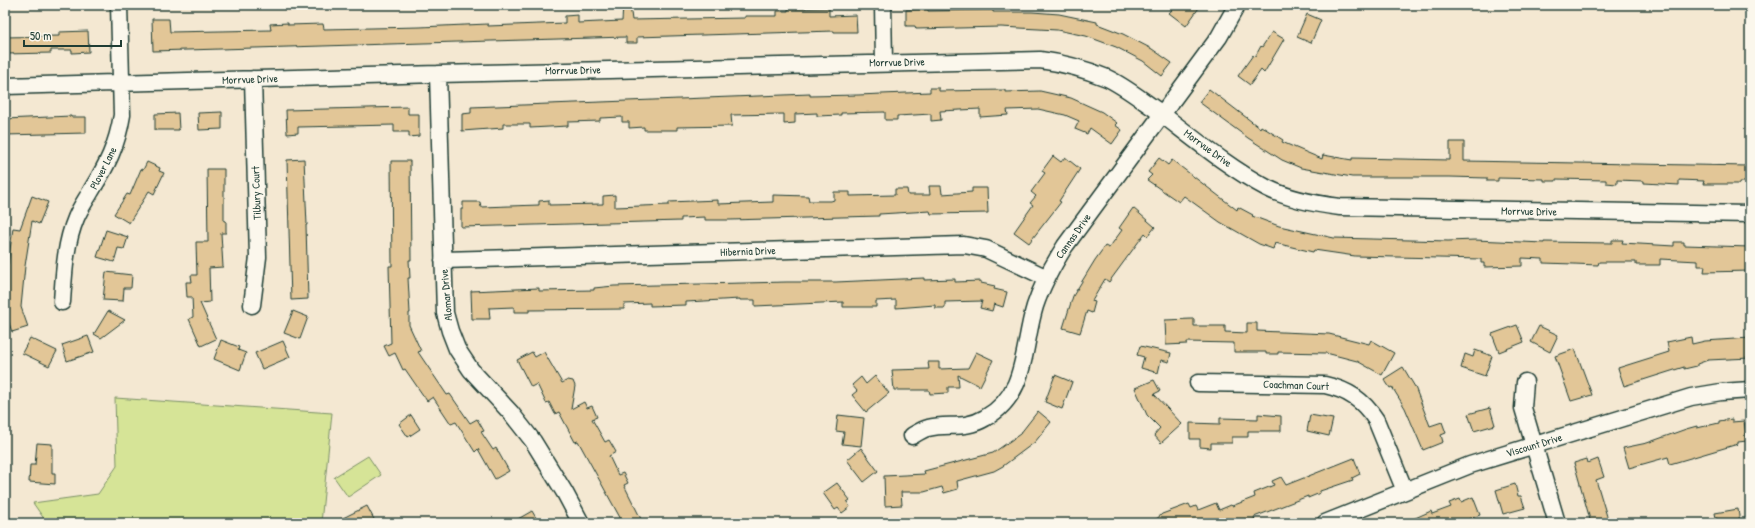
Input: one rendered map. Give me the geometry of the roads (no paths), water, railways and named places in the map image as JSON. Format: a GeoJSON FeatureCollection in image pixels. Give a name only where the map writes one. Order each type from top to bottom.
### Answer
{"type":"FeatureCollection","features":[{"type":"Feature","properties":{"kind":"street","name":"Plover Lane"},"geometry":{"type":"LineString","coordinates":[[62,302],[66,252],[70,234],[77,216],[114,150],[119,133],[122,115],[119,5]]}},
{"type":"Feature","properties":{"kind":"street"},"geometry":{"type":"LineString","coordinates":[[883,5],[884,62]]}},
{"type":"Feature","properties":{"kind":"street","name":"Cannas Drive"},"geometry":{"type":"LineString","coordinates":[[912,436],[928,428],[954,427],[972,424],[993,413],[1007,401],[1016,386],[1020,374],[1036,305],[1047,278],[1065,246],[1219,37],[1237,5]]}},
{"type":"Feature","properties":{"kind":"street","name":"Morrvue Drive"},"geometry":{"type":"LineString","coordinates":[[5,86],[884,62],[1015,59],[1040,60],[1062,63],[1086,70],[1108,79],[1129,91],[1162,114],[1247,176],[1268,188],[1315,204],[1340,208],[1750,214]]}},
{"type":"Feature","properties":{"kind":"street","name":"Alomar Drive"},"geometry":{"type":"LineString","coordinates":[[438,74],[445,313],[450,331],[457,349],[471,370],[533,441],[581,523]]}},
{"type":"Feature","properties":{"kind":"street","name":"Tilbury Court"},"geometry":{"type":"LineString","coordinates":[[252,305],[258,257],[253,80]]}},
{"type":"Feature","properties":{"kind":"street","name":"Hibernia Drive"},"geometry":{"type":"LineString","coordinates":[[443,260],[964,246],[986,249],[1047,278]]}},
{"type":"Feature","properties":{"kind":"street"},"geometry":{"type":"LineString","coordinates":[[1525,382],[1523,408],[1558,523]]}},
{"type":"Feature","properties":{"kind":"street","name":"Coachman Court"},"geometry":{"type":"LineString","coordinates":[[1198,383],[1326,385],[1350,393],[1369,409],[1376,420],[1405,491]]}},
{"type":"Feature","properties":{"kind":"street","name":"Viscount Drive"},"geometry":{"type":"LineString","coordinates":[[1325,523],[1470,465],[1691,398],[1721,392],[1750,390]]}}]}
